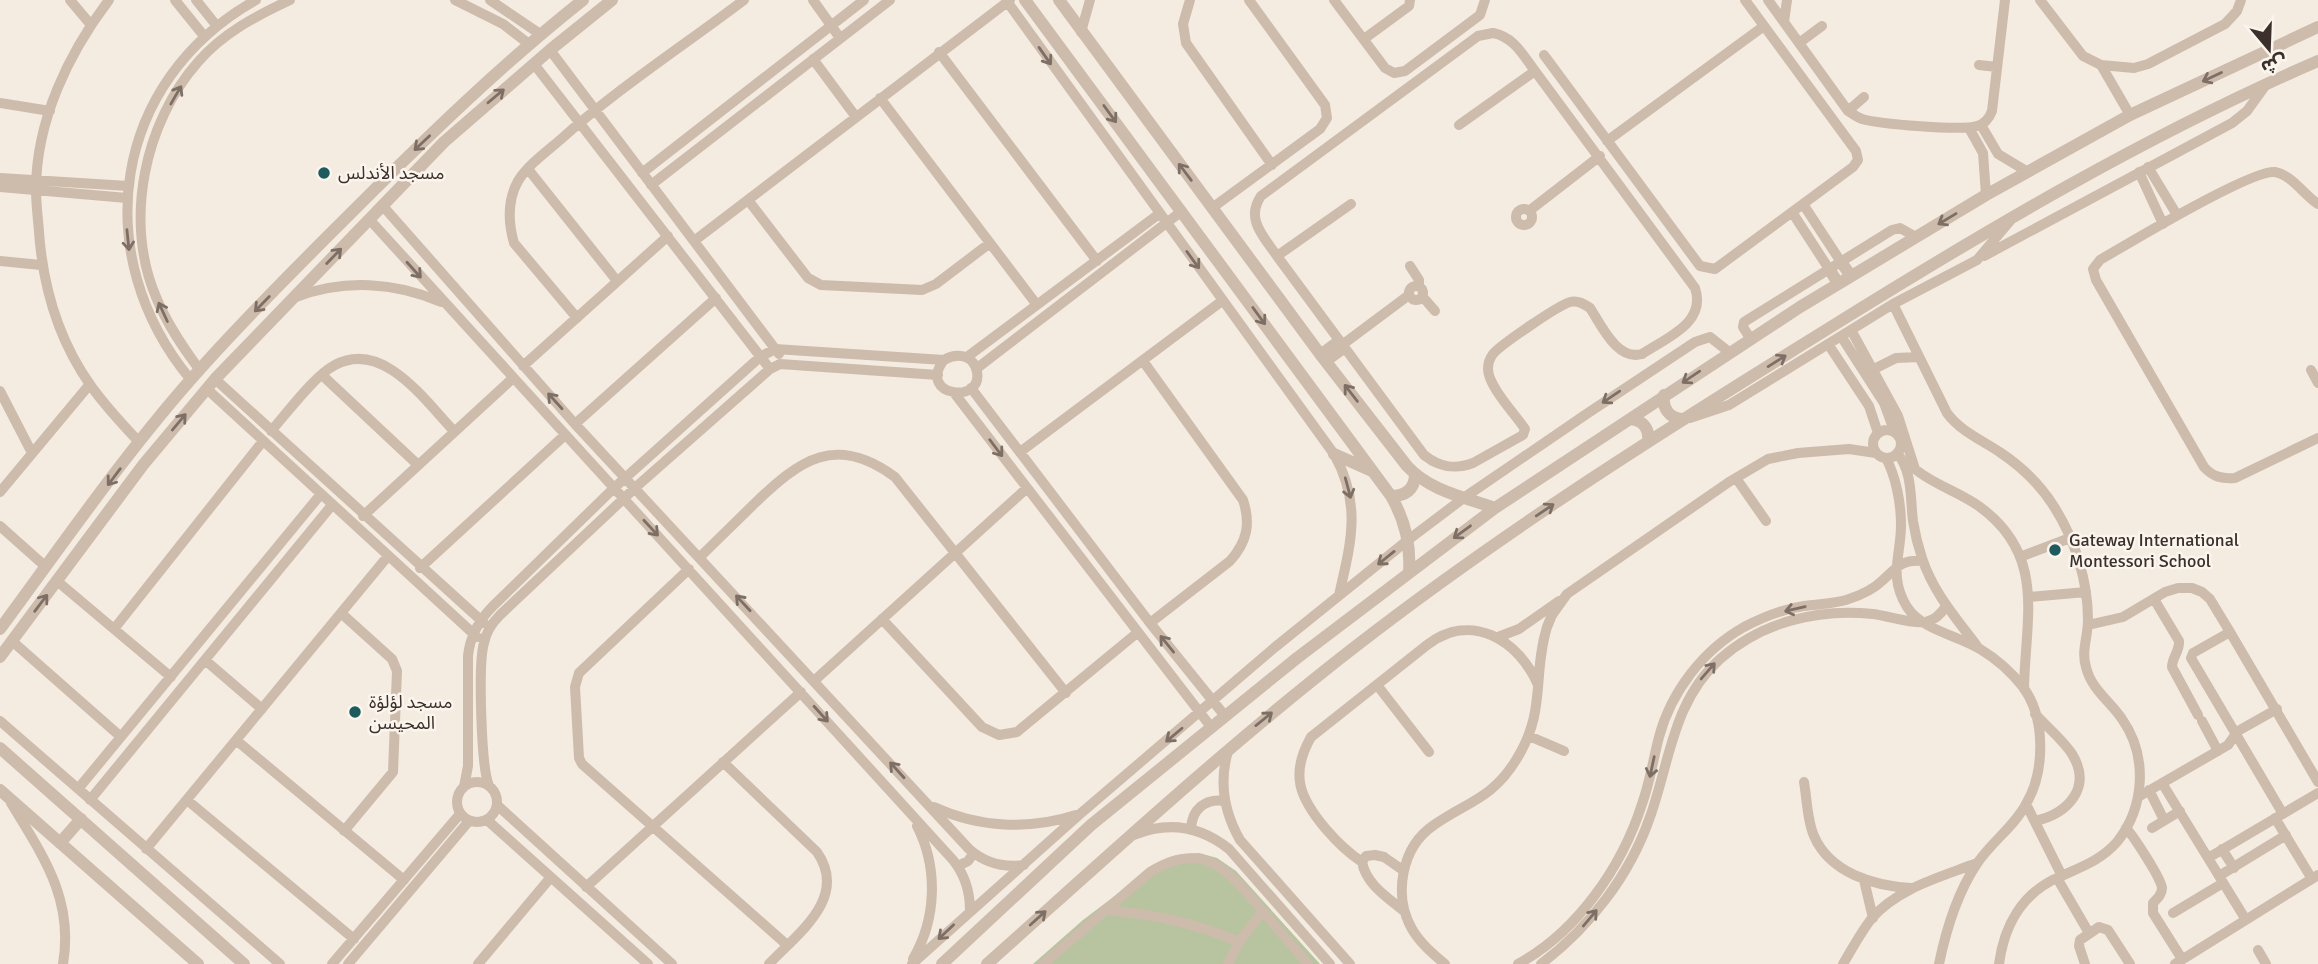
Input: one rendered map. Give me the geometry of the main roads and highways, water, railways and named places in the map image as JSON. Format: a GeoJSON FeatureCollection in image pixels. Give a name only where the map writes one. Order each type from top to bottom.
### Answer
{"type":"FeatureCollection","features":[{"type":"Feature","properties":{"kind":"place","name":"مسجد الأندلس"},"geometry":{"type":"Point","coordinates":[324,173]}},
{"type":"Feature","properties":{"kind":"place","name":"Gateway International Montessori School"},"geometry":{"type":"Point","coordinates":[2055,550]}},
{"type":"Feature","properties":{"kind":"place","name":"مسجد لؤلؤة المحيسن"},"geometry":{"type":"Point","coordinates":[355,712]}}]}
